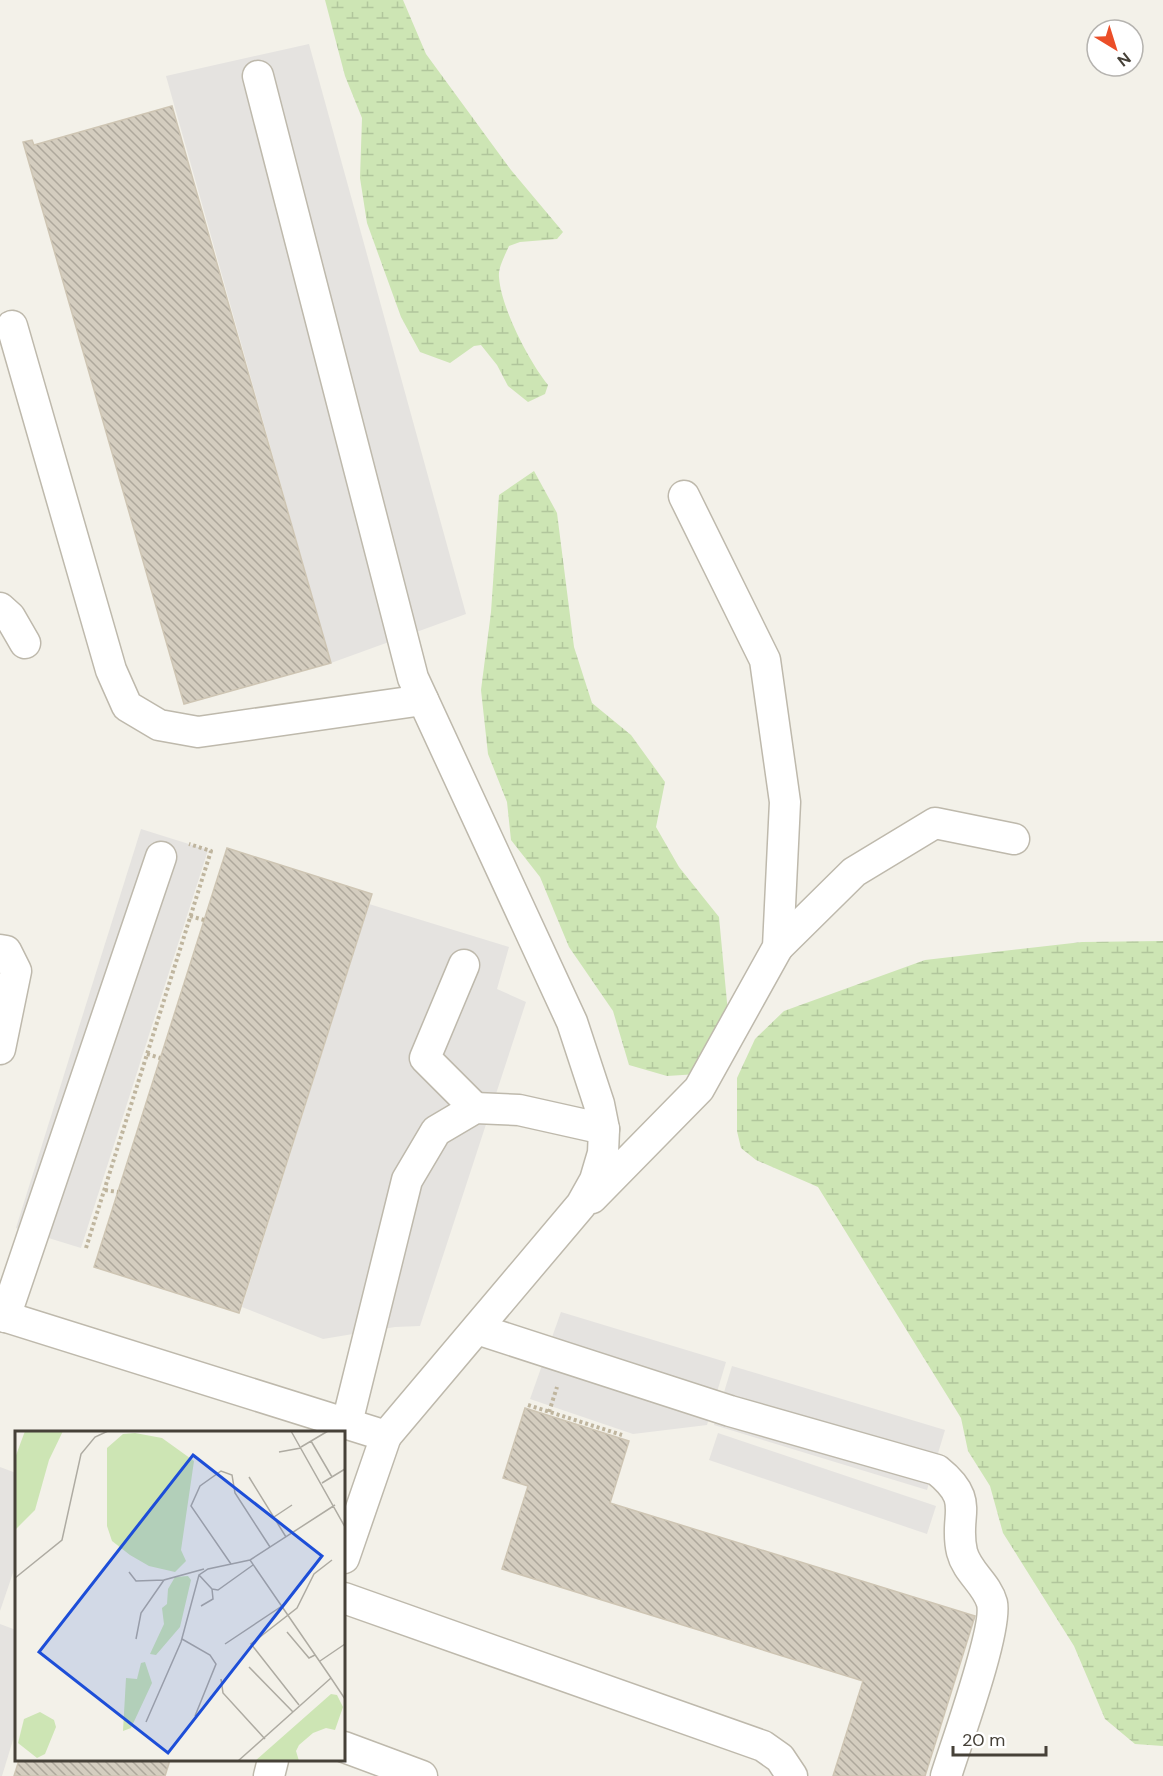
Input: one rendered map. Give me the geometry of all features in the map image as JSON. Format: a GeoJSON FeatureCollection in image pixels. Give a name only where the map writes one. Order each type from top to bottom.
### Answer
{"type":"FeatureCollection","features":[{"type":"Feature","properties":{"kind":"street"},"geometry":{"type":"LineString","coordinates":[[258,76],[418,689],[572,1022],[599,1104],[604,1129],[603,1153],[595,1180],[563,1228]]}},
{"type":"Feature","properties":{"kind":"street"},"geometry":{"type":"LineString","coordinates":[[12,326],[111,670],[127,706],[159,725],[198,732],[418,689]]}},
{"type":"Feature","properties":{"kind":"street"},"geometry":{"type":"LineString","coordinates":[[684,496],[765,660],[785,802],[778,947]]}},
{"type":"Feature","properties":{"kind":"street"},"geometry":{"type":"LineString","coordinates":[[0,608],[10,617],[25,643]]}},
{"type":"Feature","properties":{"kind":"street"},"geometry":{"type":"LineString","coordinates":[[345,1555],[386,1436],[563,1228],[699,1089],[778,947],[854,872],[934,823],[1014,839]]}},
{"type":"Feature","properties":{"kind":"street"},"geometry":{"type":"LineString","coordinates":[[161,856],[3,1316],[386,1436]]}},
{"type":"Feature","properties":{"kind":"street"},"geometry":{"type":"LineString","coordinates":[[0,950],[6,951],[16,971],[0,1049]]}},
{"type":"Feature","properties":{"kind":"street"},"geometry":{"type":"LineString","coordinates":[[464,965],[425,1058],[475,1108]]}},
{"type":"Feature","properties":{"kind":"street"},"geometry":{"type":"LineString","coordinates":[[346,1423],[407,1180],[436,1131],[475,1108],[519,1110],[604,1129]]}},
{"type":"Feature","properties":{"kind":"street"},"geometry":{"type":"LineString","coordinates":[[477,1329],[730,1411],[937,1470],[952,1482],[962,1502],[962,1551],[967,1565],[981,1581],[992,1604],[991,1630],[946,1776]]}},
{"type":"Feature","properties":{"kind":"street"},"geometry":{"type":"LineString","coordinates":[[345,1598],[763,1746],[780,1758],[792,1776]]}},
{"type":"Feature","properties":{"kind":"street"},"geometry":{"type":"LineString","coordinates":[[345,1747],[422,1776]]}},
{"type":"Feature","properties":{"kind":"street"},"geometry":{"type":"LineString","coordinates":[[269,1776],[273,1761]]}},
{"type":"Feature","properties":{"kind":"path"},"geometry":{"type":"LineString","coordinates":[[86,1248],[211,851],[173,839],[161,856]]}},
{"type":"Feature","properties":{"kind":"path"},"geometry":{"type":"LineString","coordinates":[[190,916],[204,920]]}},
{"type":"Feature","properties":{"kind":"path"},"geometry":{"type":"LineString","coordinates":[[147,1054],[160,1058]]}},
{"type":"Feature","properties":{"kind":"path"},"geometry":{"type":"LineString","coordinates":[[105,1190],[118,1192]]}},
{"type":"Feature","properties":{"kind":"path"},"geometry":{"type":"LineString","coordinates":[[528,1406],[622,1435]]}},
{"type":"Feature","properties":{"kind":"green space"},"geometry":{"type":"Polygon","coordinates":[[[325,0],[403,0],[426,54],[511,170],[563,232],[557,239],[520,242],[509,246],[499,273],[501,290],[510,318],[548,385],[545,394],[528,402],[508,386],[497,365],[481,345],[474,346],[450,363],[420,352],[401,317],[367,223],[360,178],[362,118],[345,76],[325,0]]]}},
{"type":"Feature","properties":{"kind":"green space"},"geometry":{"type":"Polygon","coordinates":[[[534,471],[557,513],[574,647],[592,703],[631,735],[665,782],[656,827],[679,867],[719,917],[728,1013],[698,1074],[667,1076],[629,1065],[613,1011],[569,947],[540,877],[511,840],[507,802],[488,754],[481,690],[491,612],[499,495],[534,471]]]}},
{"type":"Feature","properties":{"kind":"green space"},"geometry":{"type":"Polygon","coordinates":[[[1163,941],[1163,1746],[1135,1744],[1105,1719],[1074,1646],[1003,1533],[990,1486],[968,1451],[961,1418],[818,1187],[756,1160],[741,1148],[737,1131],[737,1078],[755,1039],[784,1011],[925,960],[1082,942],[1163,941]]]}},
{"type":"Feature","properties":{"kind":"shaded area"},"geometry":{"type":"Polygon","coordinates":[[[309,44],[466,614],[331,663],[166,76],[309,44]]]}},
{"type":"Feature","properties":{"kind":"shaded area"},"geometry":{"type":"Polygon","coordinates":[[[141,829],[208,850],[81,1248],[16,1228],[141,829]]]}},
{"type":"Feature","properties":{"kind":"shaded area"},"geometry":{"type":"Polygon","coordinates":[[[369,904],[509,947],[497,989],[526,1002],[420,1326],[395,1327],[323,1339],[242,1307],[369,904]]]}},
{"type":"Feature","properties":{"kind":"shaded area"},"geometry":{"type":"Polygon","coordinates":[[[561,1312],[726,1362],[707,1425],[633,1434],[530,1399],[561,1312]]]}},
{"type":"Feature","properties":{"kind":"shaded area"},"geometry":{"type":"Polygon","coordinates":[[[732,1366],[945,1430],[927,1490],[714,1425],[732,1366]]]}},
{"type":"Feature","properties":{"kind":"shaded area"},"geometry":{"type":"Polygon","coordinates":[[[718,1433],[936,1506],[927,1534],[709,1460],[718,1433]]]}},
{"type":"Feature","properties":{"kind":"shaded area"},"geometry":{"type":"Polygon","coordinates":[[[0,1467],[15,1473],[15,1567],[0,1611],[0,1467]]]}},
{"type":"Feature","properties":{"kind":"shaded area"},"geometry":{"type":"Polygon","coordinates":[[[0,1624],[15,1630],[15,1733],[2,1776],[0,1776],[0,1624]]]}},
{"type":"Feature","properties":{"kind":"building"},"geometry":{"type":"Polygon","coordinates":[[[172,106],[331,663],[184,704],[23,142],[32,140],[34,145],[172,106]]]}},
{"type":"Feature","properties":{"kind":"building"},"geometry":{"type":"Polygon","coordinates":[[[227,848],[372,894],[239,1313],[94,1267],[227,848]]]}},
{"type":"Feature","properties":{"kind":"building"},"geometry":{"type":"Polygon","coordinates":[[[525,1408],[629,1441],[610,1503],[975,1616],[925,1776],[833,1776],[863,1681],[502,1569],[528,1486],[503,1478],[525,1408]]]}},
{"type":"Feature","properties":{"kind":"building"},"geometry":{"type":"Polygon","coordinates":[[[19,1761],[170,1761],[165,1776],[14,1776],[19,1761]]]}}]}
